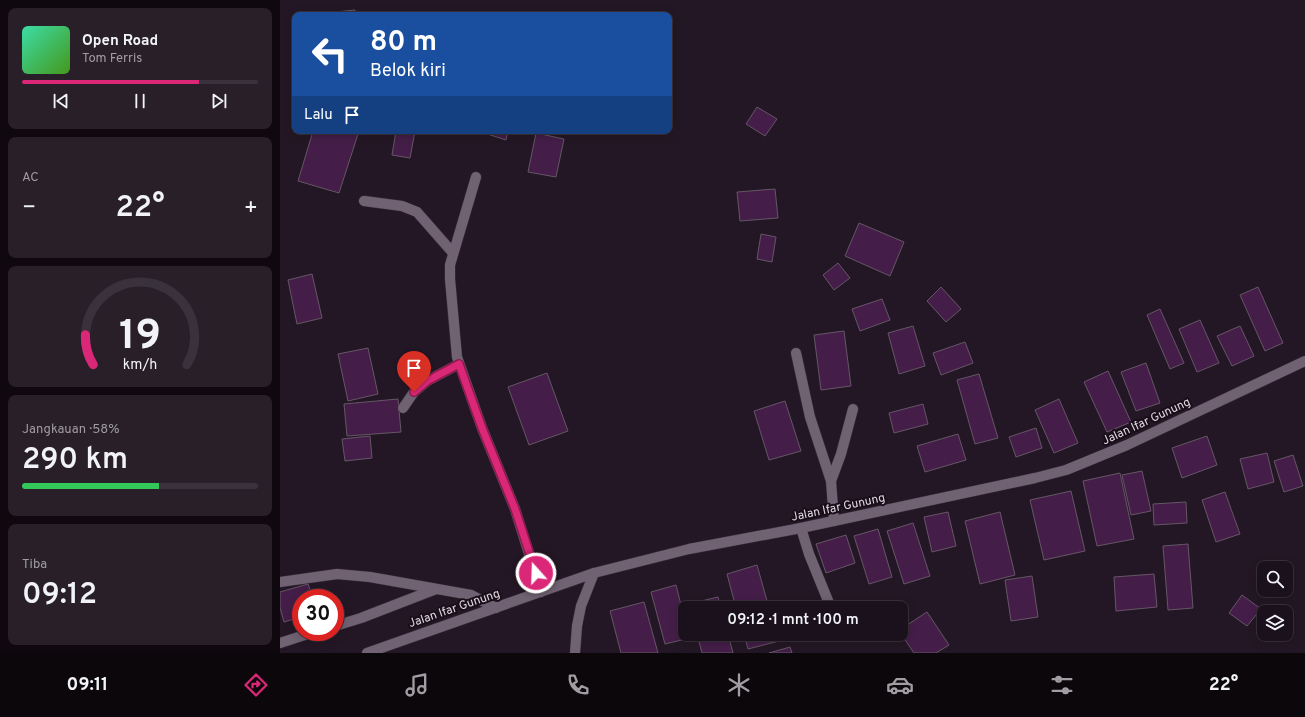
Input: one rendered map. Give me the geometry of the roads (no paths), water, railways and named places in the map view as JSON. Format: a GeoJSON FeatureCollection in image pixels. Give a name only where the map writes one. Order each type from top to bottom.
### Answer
{"type":"FeatureCollection","features":[{"type":"Feature","properties":{"kind":"street"},"geometry":{"type":"LineString","coordinates":[[476,177],[450,265],[453,325],[457,357],[482,428],[515,509],[542,592]]}},
{"type":"Feature","properties":{"kind":"street"},"geometry":{"type":"LineString","coordinates":[[364,201],[402,206],[417,212],[453,253]]}},
{"type":"Feature","properties":{"kind":"street"},"geometry":{"type":"LineString","coordinates":[[796,353],[810,417],[831,481],[834,521]]}},
{"type":"Feature","properties":{"kind":"street","name":"Jalan Ifar Gunung"},"geometry":{"type":"LineString","coordinates":[[367,653],[594,573],[689,549],[801,528],[1066,470],[1127,445],[1305,361]]}},
{"type":"Feature","properties":{"kind":"street"},"geometry":{"type":"LineString","coordinates":[[403,408],[414,392],[427,381],[459,364]]}},
{"type":"Feature","properties":{"kind":"street"},"geometry":{"type":"LineString","coordinates":[[831,481],[853,409]]}},
{"type":"Feature","properties":{"kind":"street"},"geometry":{"type":"LineString","coordinates":[[801,528],[809,554],[828,601]]}},
{"type":"Feature","properties":{"kind":"street"},"geometry":{"type":"LineString","coordinates":[[575,653],[577,626],[581,606],[594,573]]}},
{"type":"Feature","properties":{"kind":"street"},"geometry":{"type":"LineString","coordinates":[[280,582],[337,574],[370,577],[471,595],[496,608]]}},
{"type":"Feature","properties":{"kind":"street"},"geometry":{"type":"LineString","coordinates":[[344,623],[438,588]]}},
{"type":"Feature","properties":{"kind":"street"},"geometry":{"type":"LineString","coordinates":[[280,643],[292,639]]}}]}
